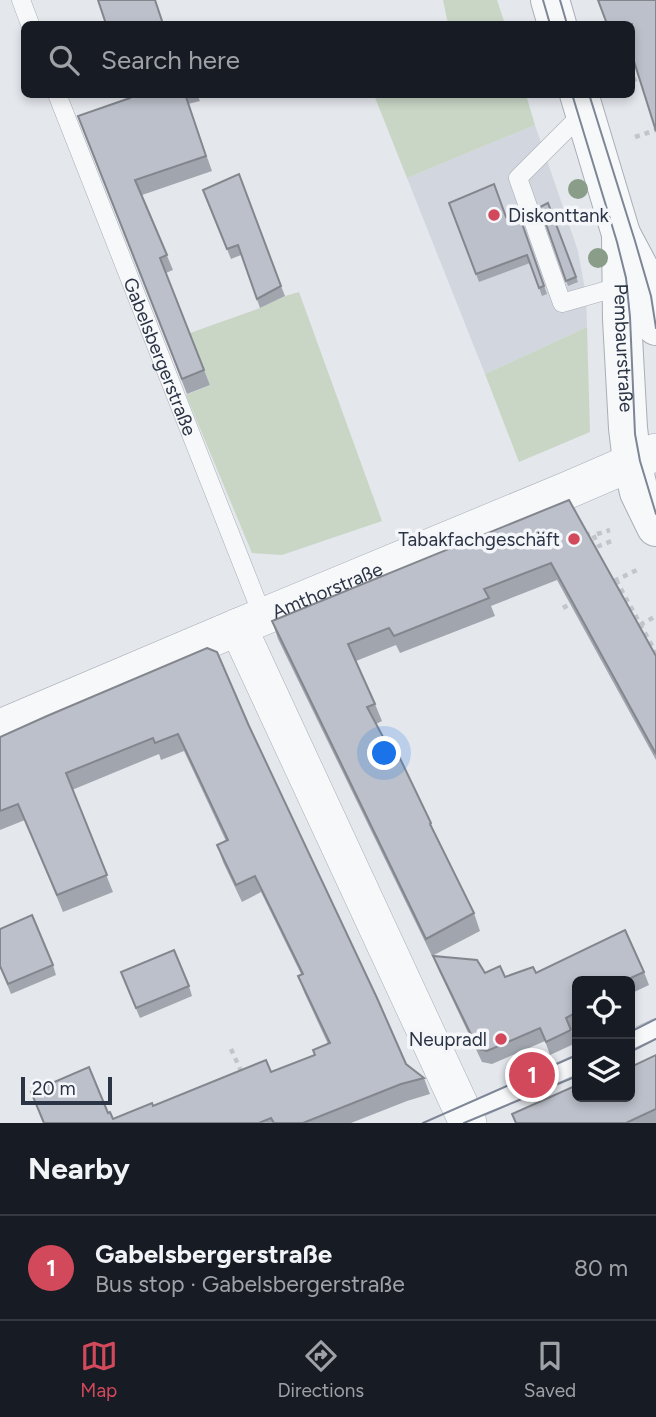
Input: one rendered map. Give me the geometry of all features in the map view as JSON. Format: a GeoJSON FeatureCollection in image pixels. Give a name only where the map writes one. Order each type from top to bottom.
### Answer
{"type":"FeatureCollection","features":[{"type":"Feature","properties":{"kind":"street"},"geometry":{"type":"LineString","coordinates":[[550,0],[556,21]]}},
{"type":"Feature","properties":{"kind":"street","name":"Pembaurstraße"},"geometry":{"type":"LineString","coordinates":[[582,104],[621,234],[640,270],[656,326]]}},
{"type":"Feature","properties":{"kind":"street","name":"Pembaurstraße"},"geometry":{"type":"LineString","coordinates":[[621,234],[626,403],[644,457],[639,492],[656,527]]}},
{"type":"Feature","properties":{"kind":"street","name":"Amthorstraße"},"geometry":{"type":"LineString","coordinates":[[0,728],[644,457]]}},
{"type":"Feature","properties":{"kind":"street","name":"Gabelsbergerstraße"},"geometry":{"type":"LineString","coordinates":[[250,622],[459,1120]]}},
{"type":"Feature","properties":{"kind":"lane"},"geometry":{"type":"LineString","coordinates":[[20,0],[29,21]]}},
{"type":"Feature","properties":{"kind":"lane","name":"Gabelsbergerstraße"},"geometry":{"type":"LineString","coordinates":[[58,98],[250,622]]}},
{"type":"Feature","properties":{"kind":"lane"},"geometry":{"type":"LineString","coordinates":[[582,104],[579,117],[518,178],[562,303],[622,286]]}},
{"type":"Feature","properties":{"kind":"lane"},"geometry":{"type":"LineString","coordinates":[[632,1039],[656,1028]]}},
{"type":"Feature","properties":{"kind":"lane"},"geometry":{"type":"LineString","coordinates":[[459,1120],[572,1066]]}},
{"type":"Feature","properties":{"kind":"path"},"geometry":{"type":"LineString","coordinates":[[635,80],[639,78]]}},
{"type":"Feature","properties":{"kind":"path"},"geometry":{"type":"LineString","coordinates":[[635,137],[656,130]]}},
{"type":"Feature","properties":{"kind":"path"},"geometry":{"type":"LineString","coordinates":[[597,534],[610,530]]}},
{"type":"Feature","properties":{"kind":"path"},"geometry":{"type":"LineString","coordinates":[[585,535],[592,533],[599,546],[614,540]]}},
{"type":"Feature","properties":{"kind":"path"},"geometry":{"type":"LineString","coordinates":[[641,568],[614,581],[655,649]]}},
{"type":"Feature","properties":{"kind":"path"},"geometry":{"type":"LineString","coordinates":[[563,608],[570,604]]}},
{"type":"Feature","properties":{"kind":"path"},"geometry":{"type":"LineString","coordinates":[[640,625],[656,616]]}},
{"type":"Feature","properties":{"kind":"path"},"geometry":{"type":"LineString","coordinates":[[231,1049],[243,1074]]}},
{"type":"Feature","properties":{"kind":"shaded area","name":"Diskonttank"},"geometry":{"type":"Polygon","coordinates":[[[535,125],[578,251],[586,295],[587,327],[485,374],[407,178],[535,125]]]}},
{"type":"Feature","properties":{"kind":"green space"},"geometry":{"type":"Polygon","coordinates":[[[443,0],[497,0],[504,21],[447,21],[443,0]]]}},
{"type":"Feature","properties":{"kind":"green space"},"geometry":{"type":"Polygon","coordinates":[[[375,98],[527,98],[535,125],[407,178],[375,98]]]}},
{"type":"Feature","properties":{"kind":"green space"},"geometry":{"type":"Polygon","coordinates":[[[299,292],[382,521],[282,555],[252,553],[186,395],[210,385],[190,333],[299,292]]]}},
{"type":"Feature","properties":{"kind":"green space"},"geometry":{"type":"Polygon","coordinates":[[[587,327],[590,432],[519,462],[485,374],[587,327]]]}},
{"type":"Feature","properties":{"kind":"building"},"geometry":{"type":"Polygon","coordinates":[[[98,0],[155,0],[162,21],[105,21],[98,0]]]}},
{"type":"Feature","properties":{"kind":"building"},"geometry":{"type":"Polygon","coordinates":[[[598,0],[656,0],[656,131],[635,64],[635,21],[606,21],[598,0]]]}},
{"type":"Feature","properties":{"kind":"building"},"geometry":{"type":"Polygon","coordinates":[[[130,98],[186,98],[206,156],[135,180],[167,255],[160,258],[204,370],[182,379],[78,116],[130,98]]]}},
{"type":"Feature","properties":{"kind":"building"},"geometry":{"type":"Polygon","coordinates":[[[239,174],[281,286],[257,299],[238,245],[227,249],[203,190],[239,174]]]}},
{"type":"Feature","properties":{"kind":"building"},"geometry":{"type":"Polygon","coordinates":[[[494,184],[506,217],[518,212],[544,286],[539,288],[527,255],[476,274],[449,203],[494,184]]]}},
{"type":"Feature","properties":{"kind":"building"},"geometry":{"type":"Polygon","coordinates":[[[548,203],[576,277],[566,281],[540,207],[548,203]]]}},
{"type":"Feature","properties":{"kind":"building"},"geometry":{"type":"Polygon","coordinates":[[[569,500],[656,656],[656,754],[551,563],[484,589],[489,598],[394,636],[389,628],[348,644],[375,704],[367,707],[390,750],[395,748],[474,913],[426,939],[272,621],[569,500]]]}},
{"type":"Feature","properties":{"kind":"building"},"geometry":{"type":"Polygon","coordinates":[[[207,648],[217,652],[406,1064],[424,1078],[401,1084],[303,1123],[274,1123],[271,1118],[259,1123],[44,1123],[31,1092],[89,1067],[113,1119],[152,1103],[153,1106],[266,1060],[271,1072],[315,1055],[313,1050],[330,1043],[298,976],[303,974],[255,876],[236,885],[217,845],[228,840],[178,734],[155,743],[153,738],[66,773],[107,875],[57,895],[18,804],[0,811],[0,737],[207,648]]]}},
{"type":"Feature","properties":{"kind":"building"},"geometry":{"type":"Polygon","coordinates":[[[32,915],[53,965],[8,984],[0,966],[0,929],[32,915]]]}},
{"type":"Feature","properties":{"kind":"building"},"geometry":{"type":"Polygon","coordinates":[[[625,930],[644,972],[635,976],[572,976],[572,1015],[566,1018],[571,1030],[546,1042],[540,1028],[487,1051],[478,1049],[433,956],[477,960],[485,973],[500,966],[505,977],[533,967],[536,973],[625,930]]]}},
{"type":"Feature","properties":{"kind":"building"},"geometry":{"type":"Polygon","coordinates":[[[174,950],[189,986],[136,1008],[121,972],[174,950]]]}},
{"type":"Feature","properties":{"kind":"building"},"geometry":{"type":"Polygon","coordinates":[[[656,1055],[656,1109],[626,1123],[516,1123],[512,1114],[572,1087],[572,1102],[635,1102],[635,1065],[656,1055]]]}},
{"type":"Feature","properties":{"kind":"tram line"},"geometry":{"type":"LineString","coordinates":[[543,0],[549,21]]}},
{"type":"Feature","properties":{"kind":"tram line"},"geometry":{"type":"LineString","coordinates":[[560,0],[566,21]]}},
{"type":"Feature","properties":{"kind":"tram line"},"geometry":{"type":"LineString","coordinates":[[573,98],[626,278],[635,434],[656,514]]}},
{"type":"Feature","properties":{"kind":"tram line"},"geometry":{"type":"LineString","coordinates":[[590,98],[651,296],[656,328]]}},
{"type":"Feature","properties":{"kind":"tram line"},"geometry":{"type":"LineString","coordinates":[[635,1030],[656,1019]]}},
{"type":"Feature","properties":{"kind":"tram line"},"geometry":{"type":"LineString","coordinates":[[635,1050],[656,1039]]}},
{"type":"Feature","properties":{"kind":"tram line"},"geometry":{"type":"LineString","coordinates":[[423,1123],[572,1057]]}},
{"type":"Feature","properties":{"kind":"tram line"},"geometry":{"type":"LineString","coordinates":[[464,1123],[572,1078]]}},
{"type":"Feature","properties":{"kind":"place","name":"Diskonttank"},"geometry":{"type":"Point","coordinates":[494,215]}},
{"type":"Feature","properties":{"kind":"place","name":"Tabakfachgeschäft"},"geometry":{"type":"Point","coordinates":[574,539]}},
{"type":"Feature","properties":{"kind":"place","name":"Neupradl"},"geometry":{"type":"Point","coordinates":[501,1039]}},
{"type":"Feature","properties":{"kind":"place","name":"Gabelsbergerstraße"},"geometry":{"type":"Point","coordinates":[532,1075]}}]}
